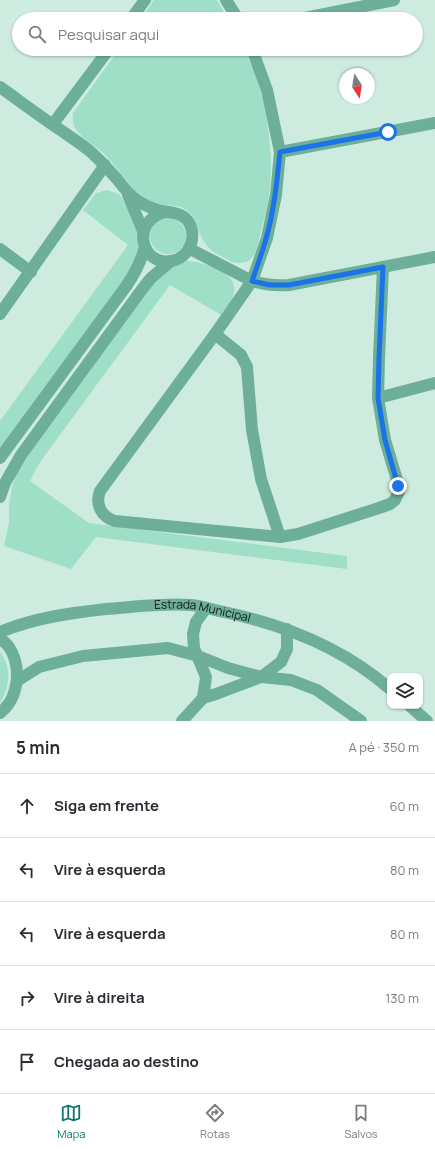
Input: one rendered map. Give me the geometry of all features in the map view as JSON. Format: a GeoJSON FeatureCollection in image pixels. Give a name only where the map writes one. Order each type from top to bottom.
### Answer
{"type":"FeatureCollection","features":[{"type":"Feature","properties":{"kind":"street"},"geometry":{"type":"LineString","coordinates":[[136,12],[145,0]]}},
{"type":"Feature","properties":{"kind":"street"},"geometry":{"type":"LineString","coordinates":[[226,0],[234,12]]}},
{"type":"Feature","properties":{"kind":"street"},"geometry":{"type":"LineString","coordinates":[[335,12],[394,0]]}},
{"type":"Feature","properties":{"kind":"street"},"geometry":{"type":"LineString","coordinates":[[53,124],[104,56]]}},
{"type":"Feature","properties":{"kind":"street"},"geometry":{"type":"LineString","coordinates":[[255,56],[267,90],[280,152],[276,195],[267,238],[252,281],[102,488],[98,497],[99,508],[106,516],[115,521],[280,537],[298,534],[379,508],[390,504],[395,500],[398,496],[398,486],[385,440],[378,398],[383,267]]}},
{"type":"Feature","properties":{"kind":"street"},"geometry":{"type":"LineString","coordinates":[[0,87],[90,151],[105,165],[128,194],[143,231],[145,247],[149,253],[155,258],[163,261],[170,261],[185,255],[190,249],[193,233],[191,226],[186,219],[173,212],[157,214],[146,224],[143,231]]}},
{"type":"Feature","properties":{"kind":"street"},"geometry":{"type":"LineString","coordinates":[[280,152],[435,123]]}},
{"type":"Feature","properties":{"kind":"street"},"geometry":{"type":"LineString","coordinates":[[0,314],[105,165]]}},
{"type":"Feature","properties":{"kind":"street"},"geometry":{"type":"LineString","coordinates":[[128,194],[145,205],[165,212]]}},
{"type":"Feature","properties":{"kind":"street"},"geometry":{"type":"LineString","coordinates":[[0,458],[135,273],[145,247]]}},
{"type":"Feature","properties":{"kind":"street"},"geometry":{"type":"LineString","coordinates":[[0,249],[31,272]]}},
{"type":"Feature","properties":{"kind":"street"},"geometry":{"type":"LineString","coordinates":[[190,249],[252,281],[270,285],[289,285],[435,257]]}},
{"type":"Feature","properties":{"kind":"street"},"geometry":{"type":"LineString","coordinates":[[0,497],[5,483],[20,455],[143,288],[151,278],[170,261]]}},
{"type":"Feature","properties":{"kind":"street"},"geometry":{"type":"LineString","coordinates":[[215,334],[241,355],[247,368],[253,437],[261,479],[280,537]]}},
{"type":"Feature","properties":{"kind":"street"},"geometry":{"type":"LineString","coordinates":[[378,398],[435,383]]}},
{"type":"Feature","properties":{"kind":"street","name":"Estrada Municipal"},"geometry":{"type":"LineString","coordinates":[[0,632],[18,624],[74,612],[148,606],[191,605],[256,618],[288,629],[345,656],[387,686]]}},
{"type":"Feature","properties":{"kind":"street"},"geometry":{"type":"LineString","coordinates":[[203,698],[206,677],[194,648],[193,634],[196,622],[206,608]]}},
{"type":"Feature","properties":{"kind":"street"},"geometry":{"type":"LineString","coordinates":[[182,721],[203,698],[261,677],[281,662],[287,649],[288,629]]}},
{"type":"Feature","properties":{"kind":"street"},"geometry":{"type":"LineString","coordinates":[[0,638],[9,647],[16,663],[17,681],[12,698],[0,713]]}},
{"type":"Feature","properties":{"kind":"street"},"geometry":{"type":"LineString","coordinates":[[17,681],[39,667],[83,656],[168,648],[198,656],[228,668],[261,677],[291,680],[317,690],[361,721]]}},
{"type":"Feature","properties":{"kind":"street"},"geometry":{"type":"LineString","coordinates":[[413,709],[427,721]]}},
{"type":"Feature","properties":{"kind":"green space"},"geometry":{"type":"Polygon","coordinates":[[[154,0],[217,0],[224,12],[146,12],[154,0]]]}},
{"type":"Feature","properties":{"kind":"green space"},"geometry":{"type":"Polygon","coordinates":[[[114,56],[247,56],[254,72],[263,101],[271,162],[271,178],[267,208],[256,249],[252,258],[244,263],[239,263],[228,260],[217,254],[207,246],[191,214],[186,210],[176,206],[157,205],[145,199],[131,187],[114,164],[101,151],[80,135],[74,126],[73,113],[114,56]]]}},
{"type":"Feature","properties":{"kind":"green space"},"geometry":{"type":"Polygon","coordinates":[[[107,190],[119,194],[135,221],[140,243],[136,263],[0,450],[0,421],[128,245],[83,210],[96,193],[107,190]]]}},
{"type":"Feature","properties":{"kind":"green space"},"geometry":{"type":"Polygon","coordinates":[[[172,218],[181,223],[185,229],[185,243],[181,249],[172,254],[164,254],[155,249],[151,243],[150,232],[155,223],[161,219],[172,218]]]}},
{"type":"Feature","properties":{"kind":"green space"},"geometry":{"type":"Polygon","coordinates":[[[188,261],[210,266],[226,274],[231,279],[234,286],[234,293],[221,315],[170,285],[43,458],[30,481],[89,523],[347,556],[347,569],[96,537],[71,569],[4,546],[9,522],[9,504],[12,487],[24,457],[158,275],[172,266],[188,261]]]}},
{"type":"Feature","properties":{"kind":"green space"},"geometry":{"type":"Polygon","coordinates":[[[0,652],[4,658],[8,671],[8,684],[0,703],[0,652]]]}},
{"type":"Feature","properties":{"kind":"route"},"geometry":{"type":"LineString","coordinates":[[388,132],[280,152],[276,195],[267,238],[252,281],[261,284],[280,286],[383,267],[378,398],[385,440],[398,486]]}}]}
